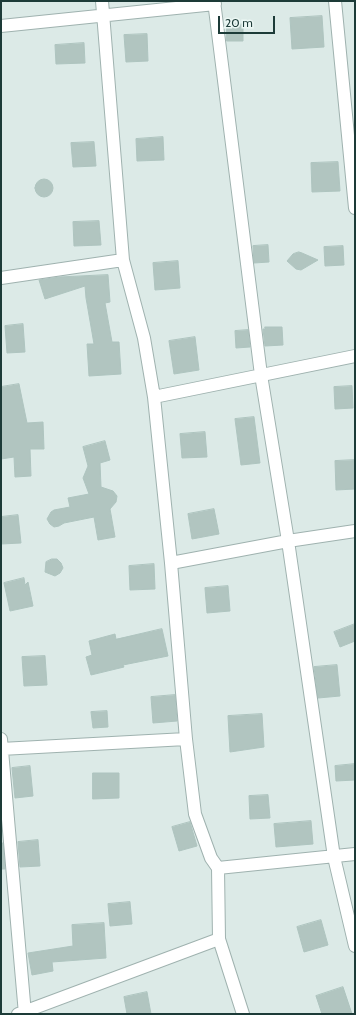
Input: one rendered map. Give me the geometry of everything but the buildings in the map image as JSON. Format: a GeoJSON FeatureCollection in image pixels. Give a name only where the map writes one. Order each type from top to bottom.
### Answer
{"type":"FeatureCollection","features":[{"type":"Feature","properties":{"kind":"street"},"geometry":{"type":"LineString","coordinates":[[102,1],[123,260],[144,338],[154,397],[171,563],[186,739],[195,814],[211,858],[218,868],[219,939],[243,1014]]}},
{"type":"Feature","properties":{"kind":"street"},"geometry":{"type":"LineString","coordinates":[[335,1],[355,208]]}},
{"type":"Feature","properties":{"kind":"street"},"geometry":{"type":"LineString","coordinates":[[1,26],[214,3],[261,375],[288,541],[334,857],[355,946]]}},
{"type":"Feature","properties":{"kind":"street"},"geometry":{"type":"LineString","coordinates":[[1,278],[123,260]]}},
{"type":"Feature","properties":{"kind":"street"},"geometry":{"type":"LineString","coordinates":[[154,397],[355,356]]}},
{"type":"Feature","properties":{"kind":"street"},"geometry":{"type":"LineString","coordinates":[[171,563],[288,541],[355,531]]}},
{"type":"Feature","properties":{"kind":"street"},"geometry":{"type":"LineString","coordinates":[[186,739],[2,745],[22,1013],[219,939]]}},
{"type":"Feature","properties":{"kind":"street"},"geometry":{"type":"LineString","coordinates":[[218,868],[355,854]]}}]}
